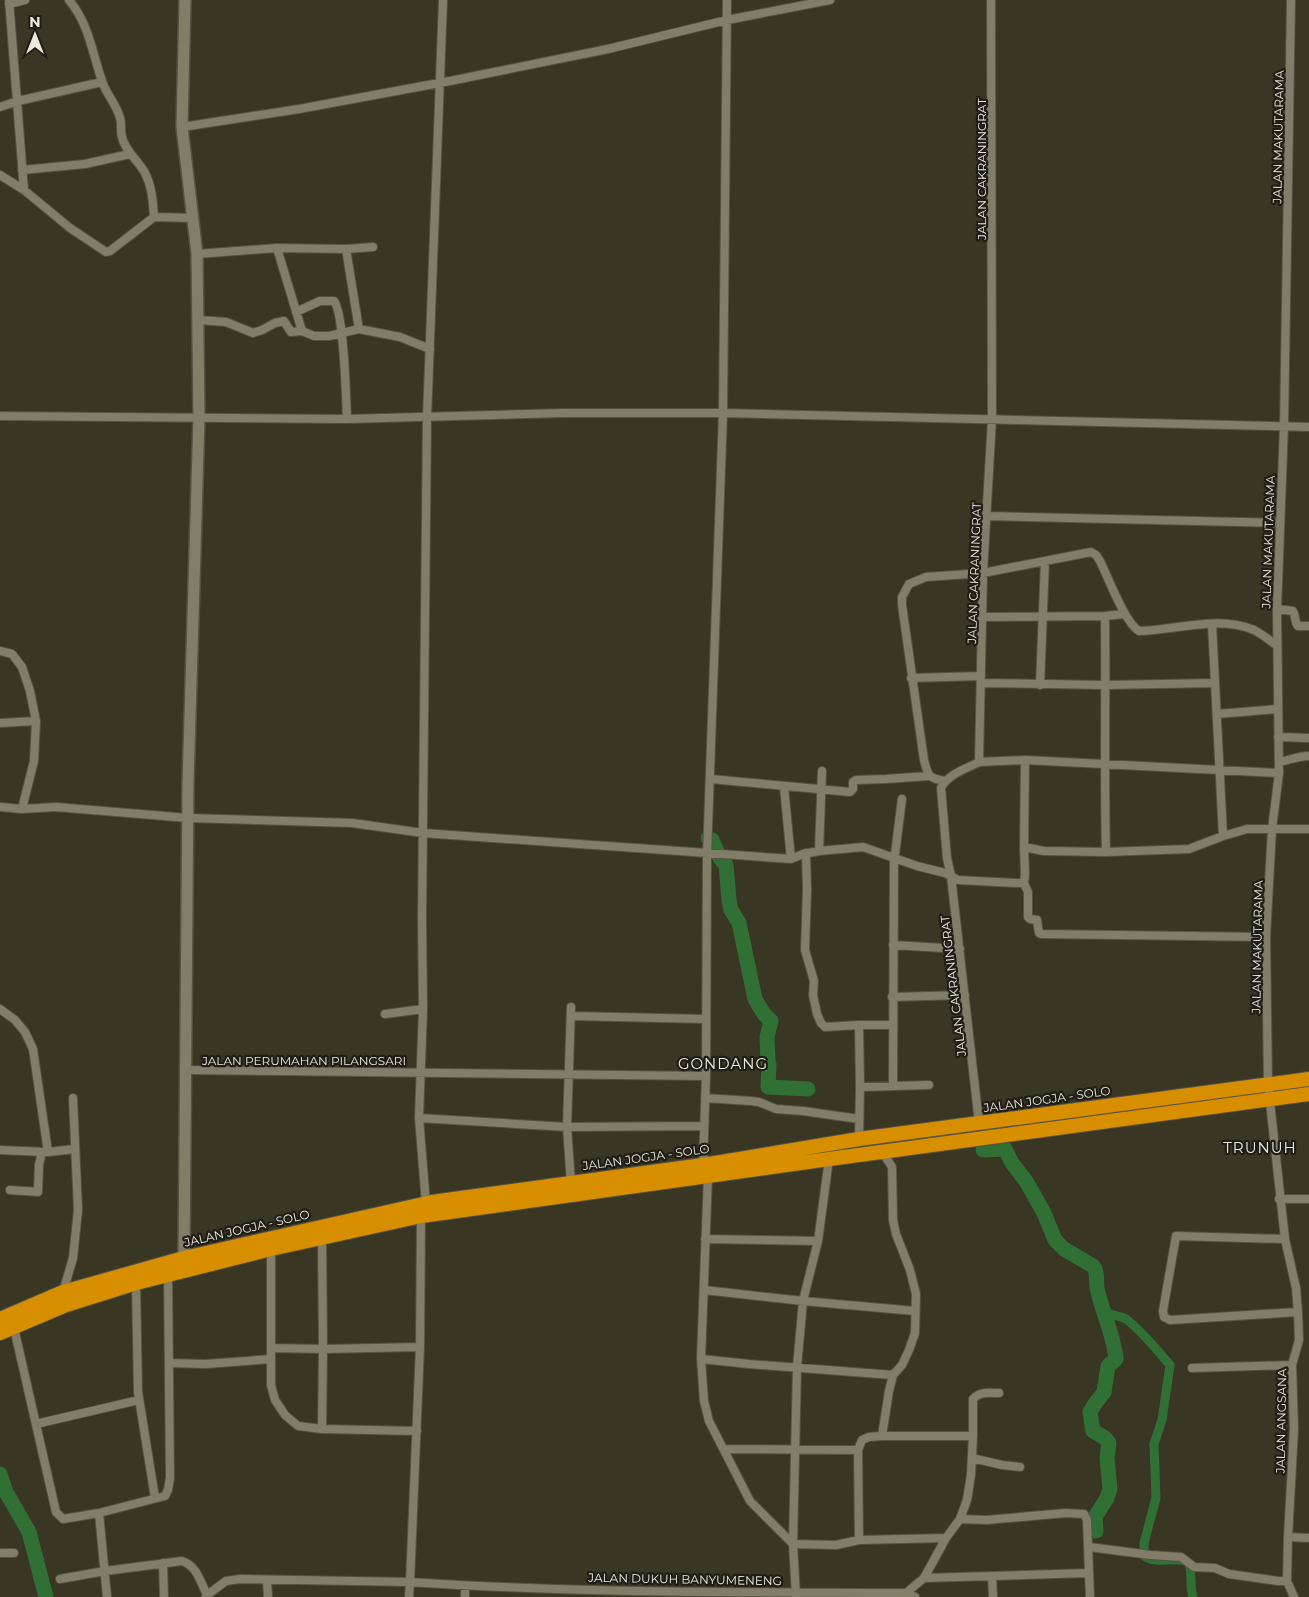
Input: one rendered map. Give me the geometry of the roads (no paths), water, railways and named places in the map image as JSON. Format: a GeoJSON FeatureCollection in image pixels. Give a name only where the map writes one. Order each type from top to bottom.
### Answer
{"type":"FeatureCollection","features":[{"type":"Feature","properties":{"kind":"highway","name":"JALAN JOGJA - SOLO"},"geometry":{"type":"LineString","coordinates":[[0,1333],[66,1305],[136,1283],[270,1249],[322,1238],[423,1210],[705,1171],[877,1137],[1309,1079]]}},
{"type":"Feature","properties":{"kind":"highway","name":"JALAN JOGJA - SOLO"},"geometry":{"type":"LineString","coordinates":[[0,1320],[63,1292],[184,1258],[423,1210],[571,1183],[829,1159],[1309,1094]]}},
{"type":"Feature","properties":{"kind":"street"},"geometry":{"type":"LineString","coordinates":[[24,190],[9,2],[25,0]]}},
{"type":"Feature","properties":{"kind":"street"},"geometry":{"type":"LineString","coordinates":[[69,0],[76,8],[87,28],[102,82],[120,119],[122,138],[130,154],[145,173],[152,194],[154,217]]}},
{"type":"Feature","properties":{"kind":"street"},"geometry":{"type":"LineString","coordinates":[[184,1258],[188,818],[199,418],[197,254],[182,127],[185,0]]}},
{"type":"Feature","properties":{"kind":"street"},"geometry":{"type":"LineString","coordinates":[[409,1597],[417,1431],[423,1210],[419,1118],[423,1009],[428,418],[443,0]]}},
{"type":"Feature","properties":{"kind":"street"},"geometry":{"type":"LineString","coordinates":[[728,0],[723,413],[707,855],[706,1076],[703,1126],[705,1239],[701,1359],[704,1401],[709,1421],[750,1501],[793,1544],[836,1544],[859,1540],[946,1538]]}},
{"type":"Feature","properties":{"kind":"street"},"geometry":{"type":"LineString","coordinates":[[182,127],[441,82],[608,49],[727,20],[830,0]]}},
{"type":"Feature","properties":{"kind":"street","name":"JALAN CAKRANINGRAT"},"geometry":{"type":"LineString","coordinates":[[979,762],[983,573],[992,420],[991,0]]}},
{"type":"Feature","properties":{"kind":"street","name":"JALAN MAKUTARAMA"},"geometry":{"type":"LineString","coordinates":[[1271,1099],[1268,1084],[1266,937],[1272,829],[1279,774],[1276,609],[1284,426],[1291,0]]}},
{"type":"Feature","properties":{"kind":"street"},"geometry":{"type":"LineString","coordinates":[[0,107],[18,101],[102,82]]}},
{"type":"Feature","properties":{"kind":"street"},"geometry":{"type":"LineString","coordinates":[[22,170],[85,164],[130,154]]}},
{"type":"Feature","properties":{"kind":"street"},"geometry":{"type":"LineString","coordinates":[[0,175],[24,190],[70,228],[106,252],[110,251],[154,217],[192,218]]}},
{"type":"Feature","properties":{"kind":"street"},"geometry":{"type":"LineString","coordinates":[[197,254],[277,248],[346,249],[373,247]]}},
{"type":"Feature","properties":{"kind":"street"},"geometry":{"type":"LineString","coordinates":[[277,248],[302,331]]}},
{"type":"Feature","properties":{"kind":"street"},"geometry":{"type":"LineString","coordinates":[[346,249],[359,329]]}},
{"type":"Feature","properties":{"kind":"street"},"geometry":{"type":"LineString","coordinates":[[296,312],[320,300],[334,301],[338,305],[342,333],[347,419]]}},
{"type":"Feature","properties":{"kind":"street"},"geometry":{"type":"LineString","coordinates":[[198,320],[226,322],[253,333],[275,322],[284,321],[291,332],[302,331],[314,336],[329,336],[359,329],[400,337],[430,349]]}},
{"type":"Feature","properties":{"kind":"street"},"geometry":{"type":"LineString","coordinates":[[0,416],[347,419],[564,413],[723,413],[1309,427]]}},
{"type":"Feature","properties":{"kind":"street"},"geometry":{"type":"LineString","coordinates":[[987,516],[1280,523]]}},
{"type":"Feature","properties":{"kind":"street"},"geometry":{"type":"LineString","coordinates":[[928,776],[911,678],[902,597],[908,584],[926,577],[983,573],[1090,552],[1096,555],[1126,614],[1134,628],[1139,631],[1212,624],[1244,627],[1256,631],[1276,645]]}},
{"type":"Feature","properties":{"kind":"street"},"geometry":{"type":"LineString","coordinates":[[1040,685],[1041,617],[1045,561]]}},
{"type":"Feature","properties":{"kind":"street"},"geometry":{"type":"LineString","coordinates":[[1276,609],[1293,610],[1298,626],[1309,626]]}},
{"type":"Feature","properties":{"kind":"street"},"geometry":{"type":"LineString","coordinates":[[983,618],[1126,614]]}},
{"type":"Feature","properties":{"kind":"street"},"geometry":{"type":"LineString","coordinates":[[1105,616],[1104,765],[1106,852]]}},
{"type":"Feature","properties":{"kind":"street"},"geometry":{"type":"LineString","coordinates":[[1212,624],[1223,836]]}},
{"type":"Feature","properties":{"kind":"street"},"geometry":{"type":"LineString","coordinates":[[0,651],[12,654],[22,667],[30,691],[36,721],[34,761],[22,810]]}},
{"type":"Feature","properties":{"kind":"street"},"geometry":{"type":"LineString","coordinates":[[911,678],[981,680],[1040,685],[1214,683]]}},
{"type":"Feature","properties":{"kind":"street"},"geometry":{"type":"LineString","coordinates":[[1217,714],[1277,709]]}},
{"type":"Feature","properties":{"kind":"street"},"geometry":{"type":"LineString","coordinates":[[0,723],[36,721]]}},
{"type":"Feature","properties":{"kind":"street"},"geometry":{"type":"LineString","coordinates":[[1278,737],[1309,738]]}},
{"type":"Feature","properties":{"kind":"street"},"geometry":{"type":"LineString","coordinates":[[1279,762],[1297,756],[1309,756]]}},
{"type":"Feature","properties":{"kind":"street"},"geometry":{"type":"LineString","coordinates":[[711,779],[850,792],[853,789],[853,782],[856,780],[928,776],[932,779],[945,781],[979,762],[1025,760],[1279,774]]}},
{"type":"Feature","properties":{"kind":"street"},"geometry":{"type":"LineString","coordinates":[[1025,760],[1024,883],[1028,892],[1028,917],[1037,920],[1040,934],[1266,937]]}},
{"type":"Feature","properties":{"kind":"street"},"geometry":{"type":"LineString","coordinates":[[819,851],[822,770]]}},
{"type":"Feature","properties":{"kind":"street","name":"JALAN CAKRANINGRAT"},"geometry":{"type":"LineString","coordinates":[[945,781],[941,788],[942,808],[947,858],[952,876],[979,1123]]}},
{"type":"Feature","properties":{"kind":"street"},"geometry":{"type":"LineString","coordinates":[[784,787],[791,859]]}},
{"type":"Feature","properties":{"kind":"street"},"geometry":{"type":"LineString","coordinates":[[893,1086],[892,997],[895,858],[902,799]]}},
{"type":"Feature","properties":{"kind":"street"},"geometry":{"type":"LineString","coordinates":[[0,807],[22,810],[56,806],[188,818],[352,823],[423,833],[707,855],[791,859],[806,853],[863,847],[917,866],[945,873],[958,880],[1024,883]]}},
{"type":"Feature","properties":{"kind":"street"},"geometry":{"type":"LineString","coordinates":[[1024,847],[1044,851],[1106,852],[1190,849],[1247,829],[1309,829]]}},
{"type":"Feature","properties":{"kind":"street"},"geometry":{"type":"LineString","coordinates":[[806,853],[805,950],[814,981],[813,995],[821,1023],[826,1027],[892,1025]]}},
{"type":"Feature","properties":{"kind":"street"},"geometry":{"type":"LineString","coordinates":[[893,944],[960,949]]}},
{"type":"Feature","properties":{"kind":"street"},"geometry":{"type":"LineString","coordinates":[[892,997],[965,995]]}},
{"type":"Feature","properties":{"kind":"street"},"geometry":{"type":"LineString","coordinates":[[571,1007],[567,1127],[571,1183]]}},
{"type":"Feature","properties":{"kind":"street"},"geometry":{"type":"LineString","coordinates":[[0,1009],[15,1020],[25,1032],[34,1049],[45,1152],[39,1165],[38,1192],[10,1190]]}},
{"type":"Feature","properties":{"kind":"street"},"geometry":{"type":"LineString","coordinates":[[385,1014],[423,1009]]}},
{"type":"Feature","properties":{"kind":"street"},"geometry":{"type":"LineString","coordinates":[[571,1016],[706,1020]]}},
{"type":"Feature","properties":{"kind":"street"},"geometry":{"type":"LineString","coordinates":[[859,1025],[859,1140]]}},
{"type":"Feature","properties":{"kind":"street","name":"JALAN PERUMAHAN PILANGSARI"},"geometry":{"type":"LineString","coordinates":[[187,1070],[422,1072],[570,1076],[706,1076]]}},
{"type":"Feature","properties":{"kind":"street"},"geometry":{"type":"LineString","coordinates":[[860,1087],[929,1085]]}},
{"type":"Feature","properties":{"kind":"street"},"geometry":{"type":"LineString","coordinates":[[63,1292],[73,1258],[77,1231],[78,1180],[73,1098]]}},
{"type":"Feature","properties":{"kind":"street"},"geometry":{"type":"LineString","coordinates":[[705,1098],[759,1102],[776,1109],[860,1118]]}},
{"type":"Feature","properties":{"kind":"street","name":"JALAN ANGSANA"},"geometry":{"type":"LineString","coordinates":[[1271,1099],[1284,1239],[1296,1288],[1299,1340],[1292,1365],[1294,1429],[1287,1581]]}},
{"type":"Feature","properties":{"kind":"street"},"geometry":{"type":"LineString","coordinates":[[419,1118],[567,1127],[703,1126]]}},
{"type":"Feature","properties":{"kind":"street"},"geometry":{"type":"LineString","coordinates":[[877,1137],[882,1152],[892,1167],[893,1220],[916,1294],[915,1332],[902,1365],[893,1375],[888,1391],[882,1436]]}},
{"type":"Feature","properties":{"kind":"street"},"geometry":{"type":"LineString","coordinates":[[0,1150],[45,1152],[75,1149]]}},
{"type":"Feature","properties":{"kind":"street"},"geometry":{"type":"LineString","coordinates":[[796,1595],[793,1544],[797,1367],[803,1301],[818,1241],[829,1159]]}},
{"type":"Feature","properties":{"kind":"street"},"geometry":{"type":"LineString","coordinates":[[1280,1199],[1309,1199]]}},
{"type":"Feature","properties":{"kind":"street"},"geometry":{"type":"LineString","coordinates":[[1284,1239],[1176,1236],[1164,1317],[1170,1320],[1298,1312]]}},
{"type":"Feature","properties":{"kind":"street"},"geometry":{"type":"LineString","coordinates":[[322,1238],[322,1429]]}},
{"type":"Feature","properties":{"kind":"street"},"geometry":{"type":"LineString","coordinates":[[705,1239],[818,1241]]}},
{"type":"Feature","properties":{"kind":"street"},"geometry":{"type":"LineString","coordinates":[[270,1249],[271,1385],[275,1400],[285,1415],[298,1426],[322,1429],[417,1431]]}},
{"type":"Feature","properties":{"kind":"street"},"geometry":{"type":"LineString","coordinates":[[14,1328],[56,1512],[59,1516],[63,1519],[99,1513],[165,1496],[170,1478],[168,1275]]}},
{"type":"Feature","properties":{"kind":"street"},"geometry":{"type":"LineString","coordinates":[[136,1283],[139,1400],[155,1498]]}},
{"type":"Feature","properties":{"kind":"street"},"geometry":{"type":"LineString","coordinates":[[704,1290],[915,1311]]}},
{"type":"Feature","properties":{"kind":"street"},"geometry":{"type":"LineString","coordinates":[[1299,1340],[1309,1340]]}},
{"type":"Feature","properties":{"kind":"street"},"geometry":{"type":"LineString","coordinates":[[271,1348],[420,1347]]}},
{"type":"Feature","properties":{"kind":"street"},"geometry":{"type":"LineString","coordinates":[[169,1363],[206,1364],[271,1359]]}},
{"type":"Feature","properties":{"kind":"street"},"geometry":{"type":"LineString","coordinates":[[701,1359],[893,1375]]}},
{"type":"Feature","properties":{"kind":"street"},"geometry":{"type":"LineString","coordinates":[[1192,1368],[1292,1365]]}},
{"type":"Feature","properties":{"kind":"street"},"geometry":{"type":"LineString","coordinates":[[906,1595],[924,1578],[946,1538],[960,1519],[967,1500],[972,1458],[973,1399],[977,1394],[999,1393]]}},
{"type":"Feature","properties":{"kind":"street"},"geometry":{"type":"LineString","coordinates":[[36,1424],[139,1400]]}},
{"type":"Feature","properties":{"kind":"street"},"geometry":{"type":"LineString","coordinates":[[859,1540],[858,1450],[862,1440],[869,1437],[882,1436],[972,1436]]}},
{"type":"Feature","properties":{"kind":"street"},"geometry":{"type":"LineString","coordinates":[[724,1449],[858,1450]]}},
{"type":"Feature","properties":{"kind":"street"},"geometry":{"type":"LineString","coordinates":[[972,1458],[995,1464],[1020,1466]]}},
{"type":"Feature","properties":{"kind":"street"},"geometry":{"type":"LineString","coordinates":[[99,1513],[107,1597]]}},
{"type":"Feature","properties":{"kind":"street"},"geometry":{"type":"LineString","coordinates":[[960,1519],[986,1520],[1066,1513],[1084,1514],[1087,1520],[1089,1547],[1088,1573],[1090,1597]]}},
{"type":"Feature","properties":{"kind":"street"},"geometry":{"type":"LineString","coordinates":[[1288,1537],[1309,1538]]}},
{"type":"Feature","properties":{"kind":"street"},"geometry":{"type":"LineString","coordinates":[[1089,1547],[1180,1557],[1194,1567],[1216,1568],[1229,1574],[1287,1581],[1294,1597]]}},
{"type":"Feature","properties":{"kind":"street"},"geometry":{"type":"LineString","coordinates":[[0,1553],[14,1553]]}},
{"type":"Feature","properties":{"kind":"street"},"geometry":{"type":"LineString","coordinates":[[60,1579],[182,1560],[190,1563],[207,1596]]}},
{"type":"Feature","properties":{"kind":"street"},"geometry":{"type":"LineString","coordinates":[[163,1563],[164,1597]]}},
{"type":"Feature","properties":{"kind":"street"},"geometry":{"type":"LineString","coordinates":[[924,1578],[1088,1573]]}},
{"type":"Feature","properties":{"kind":"street"},"geometry":{"type":"LineString","coordinates":[[992,1576],[993,1597]]}},
{"type":"Feature","properties":{"kind":"street","name":"JALAN DUKUH BANYUMENENG"},"geometry":{"type":"LineString","coordinates":[[207,1596],[226,1581],[240,1579],[410,1582],[465,1586],[796,1595],[906,1595]]}},
{"type":"Feature","properties":{"kind":"street"},"geometry":{"type":"LineString","coordinates":[[267,1580],[268,1597]]}},
{"type":"Feature","properties":{"kind":"street"},"geometry":{"type":"LineString","coordinates":[[465,1586],[465,1597]]}},
{"type":"Feature","properties":{"kind":"street"},"geometry":{"type":"LineString","coordinates":[[906,1595],[915,1597]]}},
{"type":"Feature","properties":{"kind":"waterway"},"geometry":{"type":"LineString","coordinates":[[708,838],[712,840],[720,858],[726,865],[731,910],[739,923],[755,999],[764,1014],[771,1021],[767,1037],[768,1087],[808,1089]]}},
{"type":"Feature","properties":{"kind":"waterway"},"geometry":{"type":"LineString","coordinates":[[983,1150],[1005,1149],[1044,1213],[1055,1240],[1064,1249],[1093,1266],[1096,1271],[1097,1288],[1113,1341],[1116,1359],[1108,1366],[1104,1392],[1090,1412],[1093,1431],[1105,1438],[1109,1443],[1107,1458],[1110,1489],[1107,1498],[1095,1517],[1096,1531]]}},
{"type":"Feature","properties":{"kind":"waterway"},"geometry":{"type":"LineString","coordinates":[[1104,1311],[1126,1319],[1170,1365],[1162,1420],[1154,1444],[1156,1498],[1144,1543],[1144,1556],[1154,1560],[1183,1560],[1188,1562],[1193,1597]]}},
{"type":"Feature","properties":{"kind":"waterway"},"geometry":{"type":"LineString","coordinates":[[0,1474],[6,1492],[29,1532],[46,1597]]}},
{"type":"Feature","properties":{"kind":"district","name":"GONDANG"},"geometry":{"type":"Point","coordinates":[723,1063]}},
{"type":"Feature","properties":{"kind":"district","name":"TRUNUH"},"geometry":{"type":"Point","coordinates":[1260,1147]}}]}
